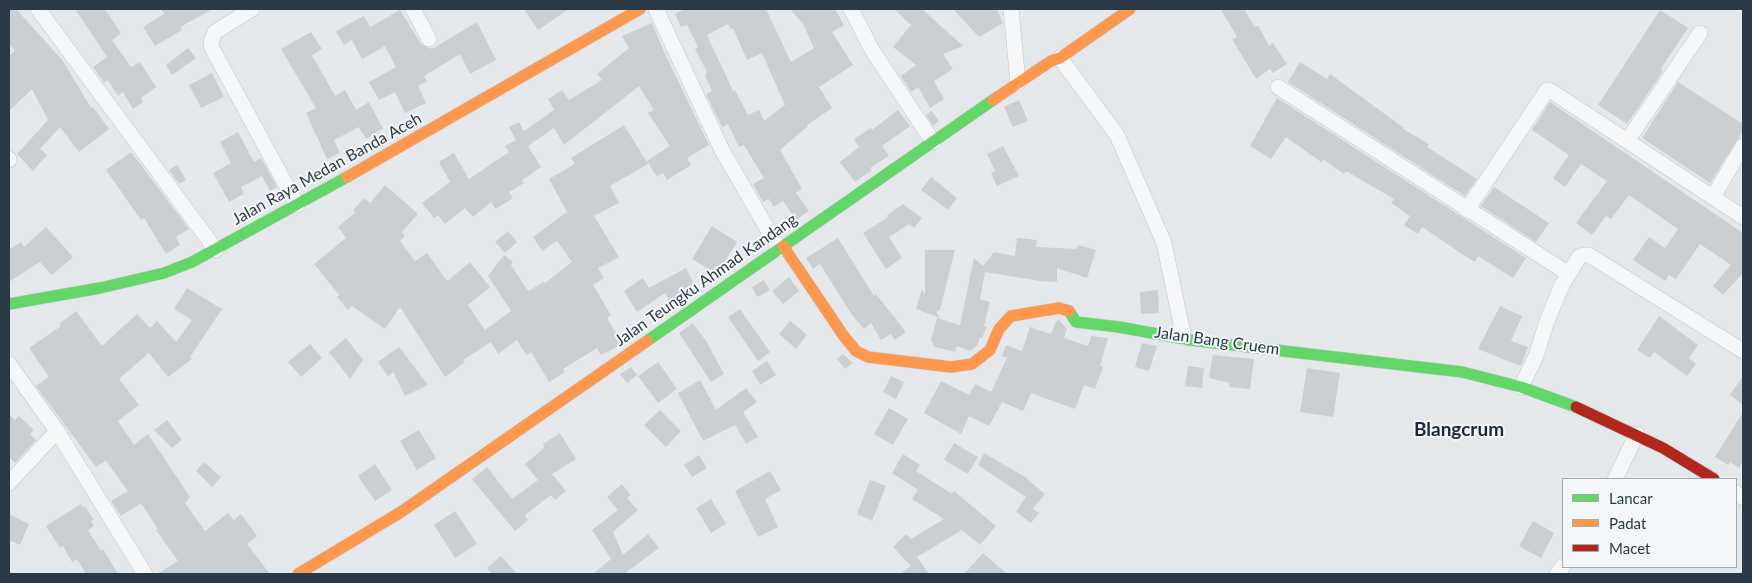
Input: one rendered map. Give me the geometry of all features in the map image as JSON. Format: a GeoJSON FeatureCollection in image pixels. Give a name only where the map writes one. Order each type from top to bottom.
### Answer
{"type":"FeatureCollection","features":[{"type":"Feature","properties":{"kind":"main road","name":"Jalan Raya Medan Banda Aceh"},"geometry":{"type":"LineString","coordinates":[[9,304],[61,296],[164,273],[192,262],[297,205],[640,9]]}},
{"type":"Feature","properties":{"kind":"main road","name":"Jalan Teungku Ahmad Kandang"},"geometry":{"type":"LineString","coordinates":[[298,574],[401,512],[1018,83],[1051,61],[1060,58],[1130,9]]}},
{"type":"Feature","properties":{"kind":"main road","name":"Jalan Bang Cruem"},"geometry":{"type":"LineString","coordinates":[[781,248],[843,335],[856,351],[868,357],[951,367],[972,364],[990,350],[998,329],[1011,316],[1059,308],[1068,310],[1076,322],[1184,338],[1462,372],[1520,387],[1591,412],[1636,434],[1712,478]]}},
{"type":"Feature","properties":{"kind":"street"},"geometry":{"type":"LineString","coordinates":[[38,9],[216,250]]}},
{"type":"Feature","properties":{"kind":"street"},"geometry":{"type":"LineString","coordinates":[[252,9],[215,32],[211,42],[212,48],[297,205]]}},
{"type":"Feature","properties":{"kind":"street"},"geometry":{"type":"LineString","coordinates":[[413,9],[429,39]]}},
{"type":"Feature","properties":{"kind":"street"},"geometry":{"type":"LineString","coordinates":[[656,9],[722,150],[781,248]]}},
{"type":"Feature","properties":{"kind":"street"},"geometry":{"type":"LineString","coordinates":[[851,9],[872,50],[934,142]]}},
{"type":"Feature","properties":{"kind":"street"},"geometry":{"type":"LineString","coordinates":[[1011,9],[1018,83]]}},
{"type":"Feature","properties":{"kind":"street"},"geometry":{"type":"LineString","coordinates":[[1627,141],[1700,33]]}},
{"type":"Feature","properties":{"kind":"street"},"geometry":{"type":"LineString","coordinates":[[1060,58],[1117,134],[1164,243],[1184,338]]}},
{"type":"Feature","properties":{"kind":"street"},"geometry":{"type":"LineString","coordinates":[[1278,87],[1569,274]]}},
{"type":"Feature","properties":{"kind":"street"},"geometry":{"type":"LineString","coordinates":[[1467,210],[1547,90],[1551,90],[1743,217]]}},
{"type":"Feature","properties":{"kind":"street"},"geometry":{"type":"LineString","coordinates":[[1712,197],[1743,146]]}},
{"type":"Feature","properties":{"kind":"street"},"geometry":{"type":"LineString","coordinates":[[1520,387],[1536,356],[1547,321],[1569,274],[1579,257],[1588,255],[1743,351]]}},
{"type":"Feature","properties":{"kind":"street"},"geometry":{"type":"LineString","coordinates":[[9,364],[57,431],[145,574]]}},
{"type":"Feature","properties":{"kind":"street"},"geometry":{"type":"LineString","coordinates":[[9,483],[57,431]]}},
{"type":"Feature","properties":{"kind":"street"},"geometry":{"type":"LineString","coordinates":[[1615,478],[1636,434]]}},
{"type":"Feature","properties":{"kind":"building"},"geometry":{"type":"Polygon","coordinates":[[[9,9],[16,9],[63,61],[91,108],[93,107],[109,129],[79,152],[60,127],[40,149],[47,155],[33,171],[17,154],[48,120],[32,89],[9,111],[9,56],[15,50],[9,44],[9,9]]]}},
{"type":"Feature","properties":{"kind":"building"},"geometry":{"type":"Polygon","coordinates":[[[75,9],[105,9],[121,33],[112,40],[131,67],[140,62],[156,87],[141,98],[143,102],[133,109],[123,92],[118,96],[108,80],[104,82],[93,67],[107,57],[75,9]]]}},
{"type":"Feature","properties":{"kind":"building"},"geometry":{"type":"Polygon","coordinates":[[[161,9],[213,9],[180,27],[182,30],[155,46],[143,27],[164,14],[161,9]]]}},
{"type":"Feature","properties":{"kind":"building"},"geometry":{"type":"Polygon","coordinates":[[[524,9],[569,9],[538,30],[524,9]]]}},
{"type":"Feature","properties":{"kind":"building"},"geometry":{"type":"Polygon","coordinates":[[[685,9],[766,9],[791,62],[814,48],[803,24],[790,9],[835,9],[844,25],[832,32],[853,65],[819,87],[832,108],[807,125],[780,150],[802,189],[796,193],[809,211],[796,220],[783,201],[774,207],[769,199],[763,202],[753,184],[764,178],[744,145],[739,147],[728,124],[722,127],[706,94],[712,91],[705,76],[707,72],[695,49],[698,47],[687,25],[681,27],[675,14],[685,9]],[[728,24],[707,35],[733,91],[735,90],[748,115],[759,110],[764,121],[785,105],[762,53],[747,60],[733,28],[730,29],[728,24]]]}},
{"type":"Feature","properties":{"kind":"building"},"geometry":{"type":"Polygon","coordinates":[[[894,9],[922,9],[963,46],[943,54],[953,69],[934,81],[944,99],[930,108],[918,87],[911,92],[901,76],[916,65],[893,47],[911,25],[894,9]]]}},
{"type":"Feature","properties":{"kind":"building"},"geometry":{"type":"Polygon","coordinates":[[[953,9],[997,9],[1003,23],[979,37],[953,9]]]}},
{"type":"Feature","properties":{"kind":"building"},"geometry":{"type":"Polygon","coordinates":[[[1221,9],[1244,9],[1255,27],[1258,25],[1269,46],[1273,43],[1287,64],[1273,73],[1270,69],[1256,79],[1232,39],[1237,37],[1221,9]]]}},
{"type":"Feature","properties":{"kind":"building"},"geometry":{"type":"Polygon","coordinates":[[[400,10],[421,44],[432,49],[477,22],[496,60],[470,74],[460,54],[424,76],[427,81],[418,86],[426,103],[405,113],[395,92],[379,100],[369,82],[396,67],[385,46],[362,59],[352,40],[344,45],[336,31],[364,16],[370,27],[400,10]]]}},
{"type":"Feature","properties":{"kind":"building"},"geometry":{"type":"Polygon","coordinates":[[[1660,10],[1688,28],[1662,67],[1661,70],[1663,71],[1627,124],[1598,105],[1660,10]]]}},
{"type":"Feature","properties":{"kind":"building"},"geometry":{"type":"Polygon","coordinates":[[[652,23],[709,145],[687,158],[691,165],[667,180],[663,173],[657,177],[647,161],[670,146],[648,113],[654,110],[639,86],[564,145],[554,128],[528,146],[541,167],[522,180],[524,183],[509,192],[513,198],[496,209],[491,202],[473,217],[465,208],[445,224],[438,215],[434,218],[422,203],[450,182],[439,162],[454,153],[469,179],[509,152],[505,146],[516,140],[509,127],[519,122],[524,131],[554,110],[548,99],[562,90],[569,100],[602,80],[597,74],[629,48],[622,36],[652,23]]]}},
{"type":"Feature","properties":{"kind":"building"},"geometry":{"type":"Polygon","coordinates":[[[311,32],[322,49],[312,55],[335,96],[345,90],[356,110],[369,102],[383,129],[366,139],[359,127],[334,140],[340,153],[327,159],[306,113],[316,108],[281,49],[311,32]]]}},
{"type":"Feature","properties":{"kind":"building"},"geometry":{"type":"Polygon","coordinates":[[[188,48],[196,58],[172,75],[166,65],[188,48]]]}},
{"type":"Feature","properties":{"kind":"building"},"geometry":{"type":"Polygon","coordinates":[[[1300,62],[1327,79],[1330,74],[1403,129],[1429,144],[1427,147],[1477,179],[1465,196],[1288,82],[1300,62]]]}},
{"type":"Feature","properties":{"kind":"building"},"geometry":{"type":"Polygon","coordinates":[[[212,73],[224,97],[201,108],[189,85],[212,73]]]}},
{"type":"Feature","properties":{"kind":"building"},"geometry":{"type":"Polygon","coordinates":[[[1678,82],[1743,124],[1743,131],[1710,183],[1642,138],[1678,82]]]}},
{"type":"Feature","properties":{"kind":"building"},"geometry":{"type":"Polygon","coordinates":[[[1277,98],[1526,258],[1513,278],[1478,256],[1475,262],[1422,227],[1418,234],[1404,225],[1410,216],[1391,203],[1394,199],[1346,171],[1344,174],[1323,159],[1321,162],[1286,137],[1271,159],[1250,146],[1277,98]]]}},
{"type":"Feature","properties":{"kind":"building"},"geometry":{"type":"Polygon","coordinates":[[[1019,100],[1028,121],[1013,127],[1004,107],[1019,100]]]}},
{"type":"Feature","properties":{"kind":"building"},"geometry":{"type":"Polygon","coordinates":[[[1550,102],[1743,233],[1743,273],[1723,295],[1713,286],[1731,265],[1700,244],[1676,279],[1669,275],[1665,281],[1633,260],[1649,237],[1665,248],[1678,229],[1629,195],[1611,219],[1606,216],[1592,235],[1576,223],[1607,181],[1581,164],[1565,187],[1553,178],[1569,155],[1532,130],[1550,102]]]}},
{"type":"Feature","properties":{"kind":"building"},"geometry":{"type":"Polygon","coordinates":[[[898,110],[910,126],[882,146],[889,156],[870,168],[872,170],[855,182],[840,162],[859,147],[854,139],[871,128],[872,130],[898,110]]]}},
{"type":"Feature","properties":{"kind":"building"},"geometry":{"type":"Polygon","coordinates":[[[932,111],[939,121],[933,126],[926,115],[932,111]]]}},
{"type":"Feature","properties":{"kind":"building"},"geometry":{"type":"Polygon","coordinates":[[[624,125],[648,164],[610,186],[619,203],[594,216],[619,257],[598,268],[604,278],[593,285],[611,315],[607,318],[620,340],[620,345],[601,355],[597,348],[563,369],[565,372],[549,382],[531,352],[526,355],[517,340],[498,354],[491,342],[463,360],[465,362],[445,377],[400,307],[385,329],[352,306],[348,310],[337,297],[339,295],[314,264],[346,238],[338,227],[355,213],[353,210],[364,198],[370,203],[385,185],[418,214],[402,232],[405,236],[400,241],[415,261],[427,253],[447,281],[470,262],[490,287],[468,305],[485,330],[511,311],[488,276],[504,255],[513,262],[511,265],[528,291],[545,283],[572,262],[557,241],[542,251],[533,237],[567,212],[549,179],[575,164],[571,158],[624,125]]]}},
{"type":"Feature","properties":{"kind":"building"},"geometry":{"type":"Polygon","coordinates":[[[238,132],[254,162],[261,158],[277,187],[270,191],[262,176],[241,187],[244,194],[229,202],[213,173],[231,163],[220,142],[238,132]]]}},
{"type":"Feature","properties":{"kind":"building"},"geometry":{"type":"Polygon","coordinates":[[[1003,146],[1019,176],[997,186],[991,173],[995,171],[987,154],[1003,146]]]}},
{"type":"Feature","properties":{"kind":"building"},"geometry":{"type":"Polygon","coordinates":[[[131,152],[189,229],[176,237],[180,245],[166,254],[144,218],[141,220],[106,170],[131,152]]]}},
{"type":"Feature","properties":{"kind":"building"},"geometry":{"type":"Polygon","coordinates":[[[177,165],[186,180],[179,184],[169,170],[177,165]]]}},
{"type":"Feature","properties":{"kind":"building"},"geometry":{"type":"Polygon","coordinates":[[[931,177],[957,198],[948,210],[921,190],[931,177]]]}},
{"type":"Feature","properties":{"kind":"building"},"geometry":{"type":"Polygon","coordinates":[[[1494,187],[1549,223],[1536,242],[1481,206],[1494,187]]]}},
{"type":"Feature","properties":{"kind":"building"},"geometry":{"type":"Polygon","coordinates":[[[903,204],[922,218],[914,228],[909,224],[889,237],[902,258],[886,269],[863,233],[888,217],[887,215],[903,204]]]}},
{"type":"Feature","properties":{"kind":"building"},"geometry":{"type":"Polygon","coordinates":[[[712,226],[737,242],[717,274],[692,259],[712,226]]]}},
{"type":"Feature","properties":{"kind":"building"},"geometry":{"type":"Polygon","coordinates":[[[46,227],[73,257],[52,275],[40,262],[9,282],[9,250],[21,242],[24,247],[46,227]]]}},
{"type":"Feature","properties":{"kind":"building"},"geometry":{"type":"Polygon","coordinates":[[[508,231],[517,242],[505,253],[495,242],[508,231]]]}},
{"type":"Feature","properties":{"kind":"building"},"geometry":{"type":"Polygon","coordinates":[[[838,238],[874,296],[876,294],[906,332],[895,340],[891,334],[881,340],[871,323],[864,329],[852,315],[820,264],[813,269],[806,258],[838,238]]]}},
{"type":"Feature","properties":{"kind":"building"},"geometry":{"type":"Polygon","coordinates":[[[1017,238],[1037,240],[1036,247],[1077,249],[1078,245],[1096,250],[1087,278],[1057,268],[1057,282],[985,272],[980,299],[990,302],[984,326],[987,327],[982,338],[980,337],[978,345],[970,351],[957,346],[955,352],[935,347],[931,340],[937,318],[960,325],[974,258],[983,266],[994,252],[1015,256],[1017,238]]]}},
{"type":"Feature","properties":{"kind":"building"},"geometry":{"type":"Polygon","coordinates":[[[925,250],[955,250],[940,310],[936,312],[940,318],[916,309],[922,289],[925,295],[925,250]]]}},
{"type":"Feature","properties":{"kind":"building"},"geometry":{"type":"Polygon","coordinates":[[[686,268],[695,286],[669,301],[665,293],[637,312],[624,291],[643,278],[649,288],[686,268]]]}},
{"type":"Feature","properties":{"kind":"building"},"geometry":{"type":"Polygon","coordinates":[[[789,277],[799,291],[783,304],[772,291],[789,277]]]}},
{"type":"Feature","properties":{"kind":"building"},"geometry":{"type":"Polygon","coordinates":[[[764,280],[770,290],[757,297],[752,287],[764,280]]]}},
{"type":"Feature","properties":{"kind":"building"},"geometry":{"type":"Polygon","coordinates":[[[187,288],[222,309],[190,357],[192,359],[168,377],[149,353],[119,379],[139,405],[118,421],[134,445],[148,434],[190,497],[185,503],[205,531],[228,513],[234,520],[241,514],[257,536],[247,544],[270,574],[157,574],[178,561],[156,530],[158,529],[141,503],[121,516],[111,501],[128,491],[106,461],[96,467],[36,386],[49,377],[29,348],[61,326],[59,324],[76,311],[102,346],[137,314],[150,328],[157,321],[176,342],[192,320],[174,309],[187,288]]]}},
{"type":"Feature","properties":{"kind":"building"},"geometry":{"type":"Polygon","coordinates":[[[1158,290],[1159,313],[1141,314],[1140,292],[1158,290]]]}},
{"type":"Feature","properties":{"kind":"building"},"geometry":{"type":"Polygon","coordinates":[[[1500,306],[1522,316],[1511,341],[1528,347],[1521,366],[1478,349],[1500,306]]]}},
{"type":"Feature","properties":{"kind":"building"},"geometry":{"type":"Polygon","coordinates":[[[740,309],[770,352],[758,361],[728,317],[740,309]]]}},
{"type":"Feature","properties":{"kind":"building"},"geometry":{"type":"Polygon","coordinates":[[[1659,316],[1698,345],[1689,358],[1696,364],[1687,376],[1654,352],[1650,358],[1637,350],[1659,316]]]}},
{"type":"Feature","properties":{"kind":"building"},"geometry":{"type":"Polygon","coordinates":[[[1059,320],[1067,329],[1064,338],[1088,346],[1091,336],[1108,338],[1100,366],[1103,367],[1095,389],[1084,385],[1075,409],[1031,393],[1023,411],[1002,402],[989,426],[969,416],[961,434],[924,413],[941,381],[969,395],[975,384],[991,392],[1007,358],[1002,356],[1006,345],[1022,351],[1030,327],[1051,334],[1056,321],[1059,320]]]}},
{"type":"Feature","properties":{"kind":"building"},"geometry":{"type":"Polygon","coordinates":[[[790,321],[807,335],[796,349],[779,334],[790,321]]]}},
{"type":"Feature","properties":{"kind":"building"},"geometry":{"type":"Polygon","coordinates":[[[693,323],[706,341],[724,374],[711,382],[679,333],[693,323]]]}},
{"type":"Feature","properties":{"kind":"building"},"geometry":{"type":"Polygon","coordinates":[[[346,338],[363,360],[350,379],[329,352],[346,338]]]}},
{"type":"Feature","properties":{"kind":"building"},"geometry":{"type":"Polygon","coordinates":[[[1142,343],[1157,346],[1149,371],[1135,367],[1142,343]]]}},
{"type":"Feature","properties":{"kind":"building"},"geometry":{"type":"Polygon","coordinates":[[[310,344],[322,358],[301,377],[288,362],[310,344]]]}},
{"type":"Feature","properties":{"kind":"building"},"geometry":{"type":"Polygon","coordinates":[[[399,347],[428,385],[405,396],[393,372],[388,376],[378,362],[399,347]]]}},
{"type":"Feature","properties":{"kind":"building"},"geometry":{"type":"Polygon","coordinates":[[[843,354],[853,363],[845,369],[837,359],[843,354]]]}},
{"type":"Feature","properties":{"kind":"building"},"geometry":{"type":"Polygon","coordinates":[[[1213,355],[1254,359],[1250,389],[1229,387],[1230,383],[1209,378],[1213,355]]]}},
{"type":"Feature","properties":{"kind":"building"},"geometry":{"type":"Polygon","coordinates":[[[767,361],[776,375],[760,385],[752,371],[767,361]]]}},
{"type":"Feature","properties":{"kind":"building"},"geometry":{"type":"Polygon","coordinates":[[[658,362],[677,389],[658,403],[638,376],[658,362]]]}},
{"type":"Feature","properties":{"kind":"building"},"geometry":{"type":"Polygon","coordinates":[[[1188,366],[1204,368],[1202,388],[1185,386],[1188,366]]]}},
{"type":"Feature","properties":{"kind":"building"},"geometry":{"type":"Polygon","coordinates":[[[631,367],[637,375],[627,383],[620,374],[631,367]]]}},
{"type":"Feature","properties":{"kind":"building"},"geometry":{"type":"Polygon","coordinates":[[[1307,368],[1340,373],[1333,417],[1300,412],[1307,368]]]}},
{"type":"Feature","properties":{"kind":"building"},"geometry":{"type":"Polygon","coordinates":[[[891,376],[904,382],[896,399],[883,392],[891,376]]]}},
{"type":"Feature","properties":{"kind":"building"},"geometry":{"type":"Polygon","coordinates":[[[1743,376],[1743,405],[1730,395],[1743,376]]]}},
{"type":"Feature","properties":{"kind":"building"},"geometry":{"type":"Polygon","coordinates":[[[700,380],[716,410],[746,388],[757,402],[743,412],[758,437],[746,444],[735,425],[703,441],[678,393],[700,380]]]}},
{"type":"Feature","properties":{"kind":"building"},"geometry":{"type":"Polygon","coordinates":[[[889,408],[908,419],[893,445],[874,434],[889,408]]]}},
{"type":"Feature","properties":{"kind":"building"},"geometry":{"type":"Polygon","coordinates":[[[660,410],[681,431],[666,447],[644,425],[660,410]]]}},
{"type":"Feature","properties":{"kind":"building"},"geometry":{"type":"Polygon","coordinates":[[[1743,412],[1743,461],[1739,468],[1730,462],[1728,465],[1715,457],[1743,412]]]}},
{"type":"Feature","properties":{"kind":"building"},"geometry":{"type":"Polygon","coordinates":[[[9,414],[15,420],[19,416],[34,430],[30,434],[36,440],[15,463],[9,457],[9,414]]]}},
{"type":"Feature","properties":{"kind":"building"},"geometry":{"type":"Polygon","coordinates":[[[167,420],[182,440],[172,448],[154,430],[167,420]]]}},
{"type":"Feature","properties":{"kind":"building"},"geometry":{"type":"Polygon","coordinates":[[[419,430],[436,458],[417,470],[400,441],[419,430]]]}},
{"type":"Feature","properties":{"kind":"building"},"geometry":{"type":"Polygon","coordinates":[[[560,433],[576,459],[552,474],[566,491],[555,500],[551,495],[525,515],[528,520],[515,531],[472,479],[487,467],[512,499],[538,480],[525,464],[544,448],[543,444],[560,433]]]}},
{"type":"Feature","properties":{"kind":"building"},"geometry":{"type":"Polygon","coordinates":[[[954,443],[978,457],[968,474],[944,460],[954,443]]]}},
{"type":"Feature","properties":{"kind":"building"},"geometry":{"type":"Polygon","coordinates":[[[984,453],[1025,477],[1045,494],[1033,509],[1039,513],[1031,523],[1016,512],[1026,497],[978,465],[984,453]]]}},
{"type":"Feature","properties":{"kind":"building"},"geometry":{"type":"Polygon","coordinates":[[[903,454],[920,465],[916,471],[952,494],[954,491],[996,526],[980,545],[962,530],[917,557],[929,574],[900,574],[911,566],[893,547],[906,534],[911,539],[944,519],[912,499],[918,490],[892,473],[903,454]]]}},
{"type":"Feature","properties":{"kind":"building"},"geometry":{"type":"Polygon","coordinates":[[[699,455],[707,468],[692,477],[684,465],[699,455]]]}},
{"type":"Feature","properties":{"kind":"building"},"geometry":{"type":"Polygon","coordinates":[[[204,462],[221,477],[212,487],[196,471],[204,462]]]}},
{"type":"Feature","properties":{"kind":"building"},"geometry":{"type":"Polygon","coordinates":[[[375,464],[392,490],[375,501],[358,476],[375,464]]]}},
{"type":"Feature","properties":{"kind":"building"},"geometry":{"type":"Polygon","coordinates":[[[770,471],[781,490],[765,499],[778,527],[758,537],[735,491],[770,471]]]}},
{"type":"Feature","properties":{"kind":"building"},"geometry":{"type":"Polygon","coordinates":[[[870,480],[886,486],[872,521],[857,514],[870,480]]]}},
{"type":"Feature","properties":{"kind":"building"},"geometry":{"type":"Polygon","coordinates":[[[622,484],[631,495],[627,498],[638,510],[613,532],[623,555],[648,534],[659,548],[624,574],[593,574],[611,559],[592,530],[618,510],[607,497],[622,484]]]}},
{"type":"Feature","properties":{"kind":"building"},"geometry":{"type":"Polygon","coordinates":[[[711,499],[726,524],[711,533],[696,508],[711,499]]]}},
{"type":"Feature","properties":{"kind":"building"},"geometry":{"type":"Polygon","coordinates":[[[81,504],[83,508],[85,506],[94,520],[91,521],[94,526],[88,530],[101,551],[103,549],[118,574],[86,574],[77,559],[72,562],[63,546],[60,548],[46,526],[81,504]]]}},
{"type":"Feature","properties":{"kind":"building"},"geometry":{"type":"Polygon","coordinates":[[[455,511],[477,544],[455,558],[434,525],[455,511]]]}},
{"type":"Feature","properties":{"kind":"building"},"geometry":{"type":"Polygon","coordinates":[[[9,514],[29,524],[20,545],[9,540],[9,514]]]}},
{"type":"Feature","properties":{"kind":"building"},"geometry":{"type":"Polygon","coordinates":[[[1533,521],[1554,533],[1541,558],[1519,546],[1533,521]]]}},
{"type":"Feature","properties":{"kind":"building"},"geometry":{"type":"Polygon","coordinates":[[[983,553],[1007,574],[964,574],[983,553]]]}},
{"type":"Feature","properties":{"kind":"building"},"geometry":{"type":"Polygon","coordinates":[[[501,556],[517,574],[492,574],[487,568],[501,556]]]}},
{"type":"Feature","properties":{"kind":"traffic: fast"},"geometry":{"type":"LineString","coordinates":[[647,341],[993,100]]}},
{"type":"Feature","properties":{"kind":"traffic: fast"},"geometry":{"type":"LineString","coordinates":[[9,304],[100,288],[164,273],[192,262],[347,177]]}},
{"type":"Feature","properties":{"kind":"traffic: fast"},"geometry":{"type":"LineString","coordinates":[[1069,311],[1076,322],[1119,327],[1190,340],[1462,372],[1521,387],[1576,407]]}},
{"type":"Feature","properties":{"kind":"traffic: slow"},"geometry":{"type":"LineString","coordinates":[[347,177],[640,9]]}},
{"type":"Feature","properties":{"kind":"traffic: slow"},"geometry":{"type":"LineString","coordinates":[[993,100],[1051,61],[1060,58],[1130,9]]}},
{"type":"Feature","properties":{"kind":"traffic: slow"},"geometry":{"type":"LineString","coordinates":[[783,246],[843,335],[856,351],[868,357],[951,367],[972,364],[990,350],[999,329],[1011,316],[1059,308],[1069,311]]}},
{"type":"Feature","properties":{"kind":"traffic: slow"},"geometry":{"type":"LineString","coordinates":[[298,574],[401,512],[647,341]]}},
{"type":"Feature","properties":{"kind":"traffic: jam"},"geometry":{"type":"LineString","coordinates":[[1576,407],[1663,448],[1712,478]]}},
{"type":"Feature","properties":{"kind":"district","name":"Blangcrum"},"geometry":{"type":"Point","coordinates":[1459,430]}}]}
